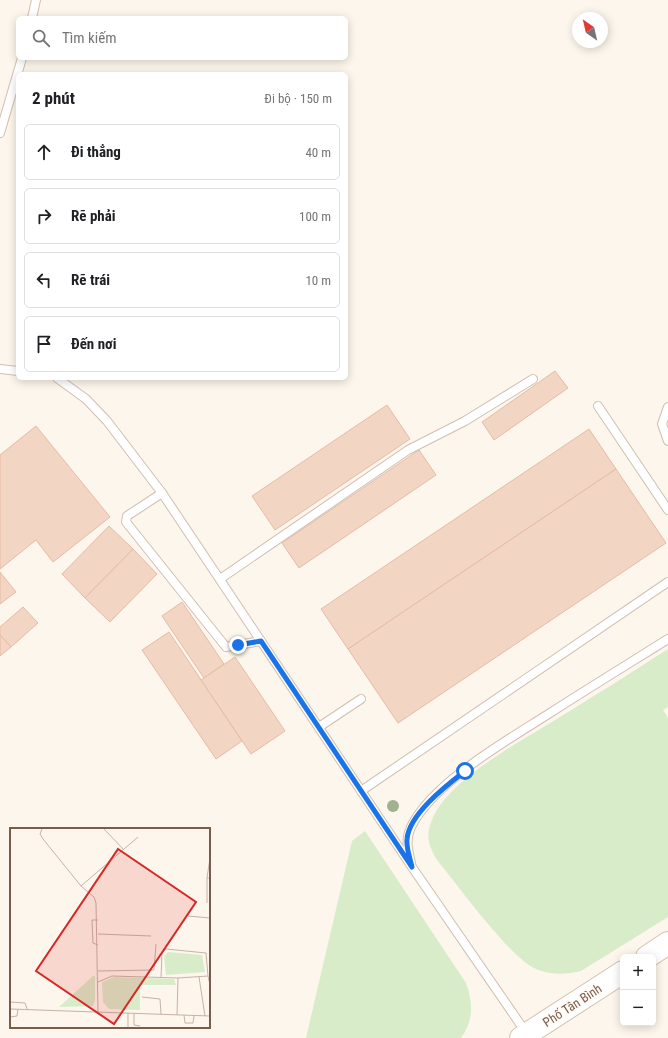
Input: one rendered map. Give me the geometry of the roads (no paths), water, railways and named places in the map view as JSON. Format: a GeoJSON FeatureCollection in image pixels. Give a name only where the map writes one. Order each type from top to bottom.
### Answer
{"type":"FeatureCollection","features":[{"type":"Feature","properties":{"kind":"street"},"geometry":{"type":"LineString","coordinates":[[652,954],[668,943]]}},
{"type":"Feature","properties":{"kind":"street","name":"Phố Tân Bình"},"geometry":{"type":"LineString","coordinates":[[524,1036],[620,974]]}},
{"type":"Feature","properties":{"kind":"lane"},"geometry":{"type":"LineString","coordinates":[[32,16],[36,0]]}},
{"type":"Feature","properties":{"kind":"lane"},"geometry":{"type":"LineString","coordinates":[[18,72],[21,60]]}},
{"type":"Feature","properties":{"kind":"lane"},"geometry":{"type":"LineString","coordinates":[[0,133],[16,78]]}},
{"type":"Feature","properties":{"kind":"lane"},"geometry":{"type":"LineString","coordinates":[[0,369],[16,371]]}},
{"type":"Feature","properties":{"kind":"lane"},"geometry":{"type":"LineString","coordinates":[[220,579],[408,450],[465,420],[533,379]]}},
{"type":"Feature","properties":{"kind":"lane"},"geometry":{"type":"LineString","coordinates":[[60,380],[86,399],[107,421],[162,493],[524,1036]]}},
{"type":"Feature","properties":{"kind":"lane"},"geometry":{"type":"LineString","coordinates":[[598,406],[668,510]]}},
{"type":"Feature","properties":{"kind":"lane"},"geometry":{"type":"LineString","coordinates":[[668,407],[662,424],[668,441]]}},
{"type":"Feature","properties":{"kind":"lane"},"geometry":{"type":"LineString","coordinates":[[162,493],[130,513],[127,516],[126,522],[226,647],[261,641]]}},
{"type":"Feature","properties":{"kind":"lane"},"geometry":{"type":"LineString","coordinates":[[361,791],[668,582]]}},
{"type":"Feature","properties":{"kind":"lane"},"geometry":{"type":"LineString","coordinates":[[412,867],[407,846],[408,835],[414,821],[441,791],[465,771],[518,734],[668,639]]}},
{"type":"Feature","properties":{"kind":"lane"},"geometry":{"type":"LineString","coordinates":[[319,727],[361,699]]}}]}
